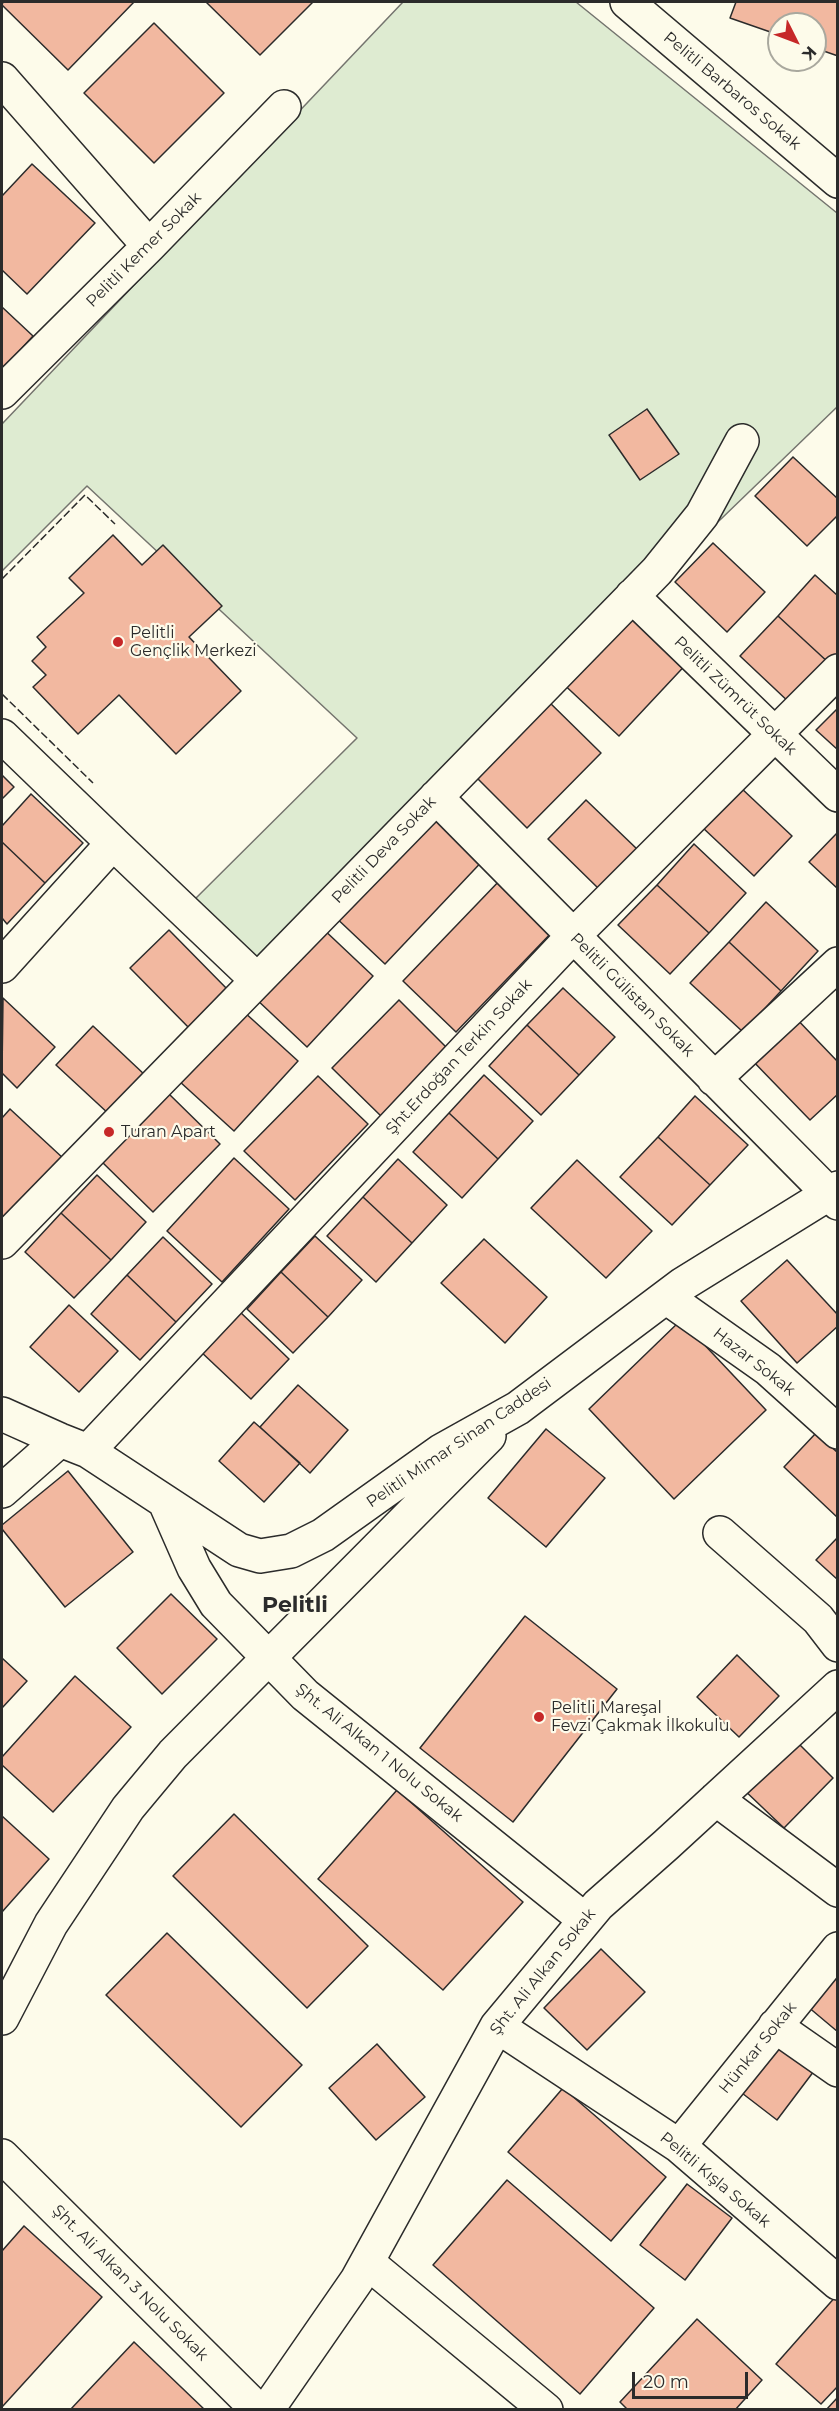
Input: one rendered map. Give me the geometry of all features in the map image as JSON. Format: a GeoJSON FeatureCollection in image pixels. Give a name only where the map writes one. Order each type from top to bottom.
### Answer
{"type":"FeatureCollection","features":[{"type":"Feature","properties":{"kind":"street","name":"Pelitli Barbaros Sokak"},"geometry":{"type":"LineString","coordinates":[[627,2],[837,181]]}},
{"type":"Feature","properties":{"kind":"street"},"geometry":{"type":"LineString","coordinates":[[2,79],[149,246]]}},
{"type":"Feature","properties":{"kind":"street","name":"Pelitli Kemer Sokak"},"geometry":{"type":"LineString","coordinates":[[2,392],[149,246],[284,107]]}},
{"type":"Feature","properties":{"kind":"street","name":"Pelitli Deva Sokak"},"geometry":{"type":"LineString","coordinates":[[2,1242],[657,571],[702,515],[742,441]]}},
{"type":"Feature","properties":{"kind":"street","name":"Pelitli Zümrüt Sokak"},"geometry":{"type":"LineString","coordinates":[[632,596],[837,795]]}},
{"type":"Feature","properties":{"kind":"street","name":"Şht.Erdoğan Terkin Sokak"},"geometry":{"type":"LineString","coordinates":[[2,1491],[74,1445],[837,670]]}},
{"type":"Feature","properties":{"kind":"street"},"geometry":{"type":"LineString","coordinates":[[2,736],[256,980]]}},
{"type":"Feature","properties":{"kind":"street","name":"Pelitli Gülistan Sokak"},"geometry":{"type":"LineString","coordinates":[[436,797],[714,1079],[834,1195]]}},
{"type":"Feature","properties":{"kind":"street"},"geometry":{"type":"LineString","coordinates":[[2,966],[113,843]]}},
{"type":"Feature","properties":{"kind":"street"},"geometry":{"type":"LineString","coordinates":[[714,1079],[837,964]]}},
{"type":"Feature","properties":{"kind":"street","name":"Pelitli Mimar Sinan Caddesi"},"geometry":{"type":"LineString","coordinates":[[2,1414],[74,1445],[239,1550],[260,1556],[291,1551],[323,1535],[441,1451],[518,1408],[666,1297],[834,1195]]}},
{"type":"Feature","properties":{"kind":"street","name":"Hazar Sokak"},"geometry":{"type":"LineString","coordinates":[[666,1297],[768,1369],[837,1432]]}},
{"type":"Feature","properties":{"kind":"street"},"geometry":{"type":"LineString","coordinates":[[2,2016],[51,1924],[128,1808],[173,1754],[518,1408]]}},
{"type":"Feature","properties":{"kind":"street","name":"Şht. Ali Alkan 1 Nolu Sokak"},"geometry":{"type":"LineString","coordinates":[[165,1502],[194,1568],[216,1604],[304,1695],[585,1920]]}},
{"type":"Feature","properties":{"kind":"street"},"geometry":{"type":"LineString","coordinates":[[720,1533],[818,1619],[837,1645]]}},
{"type":"Feature","properties":{"kind":"street","name":"Şht. Ali Alkan Sokak"},"geometry":{"type":"LineString","coordinates":[[267,2409],[351,2289],[497,2026],[598,1905],[837,1687]]}},
{"type":"Feature","properties":{"kind":"street"},"geometry":{"type":"LineString","coordinates":[[716,1799],[837,1890]]}},
{"type":"Feature","properties":{"kind":"street","name":"Hünkar Sokak"},"geometry":{"type":"LineString","coordinates":[[679,2146],[837,1949]]}},
{"type":"Feature","properties":{"kind":"street","name":"Pelitli Kışla Sokak"},"geometry":{"type":"LineString","coordinates":[[497,2026],[679,2146],[837,2283]]}},
{"type":"Feature","properties":{"kind":"street"},"geometry":{"type":"LineString","coordinates":[[775,2026],[837,2070]]}},
{"type":"Feature","properties":{"kind":"street","name":"Şht. Ali Alkan 3 Nolu Sokak"},"geometry":{"type":"LineString","coordinates":[[2,2156],[258,2409]]}},
{"type":"Feature","properties":{"kind":"street"},"geometry":{"type":"LineString","coordinates":[[367,2262],[546,2409]]}},
{"type":"Feature","properties":{"kind":"green space"},"geometry":{"type":"Polygon","coordinates":[[[403,2],[576,2],[837,213],[837,407],[258,966],[192,902],[357,738],[87,486],[2,571],[2,424],[403,2]]]}},
{"type":"Feature","properties":{"kind":"building"},"geometry":{"type":"Polygon","coordinates":[[[3,2],[134,2],[68,70],[2,5],[3,2]]]}},
{"type":"Feature","properties":{"kind":"building"},"geometry":{"type":"Polygon","coordinates":[[[206,2],[313,2],[260,55],[206,2]]]}},
{"type":"Feature","properties":{"kind":"building"},"geometry":{"type":"Polygon","coordinates":[[[736,2],[838,2],[838,56],[827,52],[827,12],[767,12],[767,31],[730,18],[736,2]]]}},
{"type":"Feature","properties":{"kind":"building"},"geometry":{"type":"Polygon","coordinates":[[[154,23],[224,93],[154,163],[84,93],[154,23]]]}},
{"type":"Feature","properties":{"kind":"building"},"geometry":{"type":"Polygon","coordinates":[[[32,164],[95,223],[27,294],[2,270],[2,196],[32,164]]]}},
{"type":"Feature","properties":{"kind":"building"},"geometry":{"type":"Polygon","coordinates":[[[2,307],[33,336],[2,370],[2,307]]]}},
{"type":"Feature","properties":{"kind":"building"},"geometry":{"type":"Polygon","coordinates":[[[647,409],[679,454],[640,480],[609,435],[647,409]]]}},
{"type":"Feature","properties":{"kind":"building"},"geometry":{"type":"Polygon","coordinates":[[[793,457],[838,499],[838,515],[807,546],[755,496],[793,457]]]}},
{"type":"Feature","properties":{"kind":"building","name":"Pelitli Gençlik Merkezi"},"geometry":{"type":"Polygon","coordinates":[[[113,535],[142,565],[163,545],[222,606],[189,637],[241,691],[176,754],[119,695],[78,734],[33,687],[46,675],[32,661],[46,647],[37,637],[84,593],[69,578],[113,535]]]}},
{"type":"Feature","properties":{"kind":"building"},"geometry":{"type":"Polygon","coordinates":[[[713,543],[765,592],[727,632],[675,582],[713,543]]]}},
{"type":"Feature","properties":{"kind":"building"},"geometry":{"type":"Polygon","coordinates":[[[815,575],[838,596],[838,656],[830,664],[778,616],[815,575]]]}},
{"type":"Feature","properties":{"kind":"building"},"geometry":{"type":"Polygon","coordinates":[[[630,600],[692,658],[619,736],[557,678],[630,600]]]}},
{"type":"Feature","properties":{"kind":"building"},"geometry":{"type":"Polygon","coordinates":[[[778,616],[830,664],[792,705],[740,656],[778,616]]]}},
{"type":"Feature","properties":{"kind":"building"},"geometry":{"type":"Polygon","coordinates":[[[545,698],[601,753],[527,828],[471,772],[545,698]]]}},
{"type":"Feature","properties":{"kind":"building"},"geometry":{"type":"Polygon","coordinates":[[[838,708],[838,750],[816,730],[838,708]]]}},
{"type":"Feature","properties":{"kind":"building"},"geometry":{"type":"Polygon","coordinates":[[[2,775],[14,787],[2,799],[2,775]]]}},
{"type":"Feature","properties":{"kind":"building"},"geometry":{"type":"Polygon","coordinates":[[[740,787],[792,836],[754,876],[702,827],[740,787]]]}},
{"type":"Feature","properties":{"kind":"building"},"geometry":{"type":"Polygon","coordinates":[[[31,794],[83,843],[45,883],[2,842],[2,826],[31,794]]]}},
{"type":"Feature","properties":{"kind":"building"},"geometry":{"type":"Polygon","coordinates":[[[586,800],[638,850],[600,890],[548,839],[586,800]]]}},
{"type":"Feature","properties":{"kind":"building"},"geometry":{"type":"Polygon","coordinates":[[[437,802],[490,853],[385,964],[331,913],[437,802]]]}},
{"type":"Feature","properties":{"kind":"building"},"geometry":{"type":"Polygon","coordinates":[[[838,832],[838,889],[809,862],[838,832]]]}},
{"type":"Feature","properties":{"kind":"building"},"geometry":{"type":"Polygon","coordinates":[[[2,842],[45,883],[7,924],[2,918],[2,842]]]}},
{"type":"Feature","properties":{"kind":"building"},"geometry":{"type":"Polygon","coordinates":[[[694,844],[746,893],[709,933],[657,885],[694,844]]]}},
{"type":"Feature","properties":{"kind":"building"},"geometry":{"type":"Polygon","coordinates":[[[503,877],[556,928],[456,1032],[403,981],[503,877]]]}},
{"type":"Feature","properties":{"kind":"building"},"geometry":{"type":"Polygon","coordinates":[[[657,885],[709,933],[670,974],[618,925],[657,885]]]}},
{"type":"Feature","properties":{"kind":"building"},"geometry":{"type":"Polygon","coordinates":[[[766,902],[818,951],[781,991],[729,942],[766,902]]]}},
{"type":"Feature","properties":{"kind":"building"},"geometry":{"type":"Polygon","coordinates":[[[320,926],[373,976],[307,1047],[254,997],[320,926]]]}},
{"type":"Feature","properties":{"kind":"building"},"geometry":{"type":"Polygon","coordinates":[[[169,930],[231,993],[192,1031],[130,968],[169,930]]]}},
{"type":"Feature","properties":{"kind":"building"},"geometry":{"type":"Polygon","coordinates":[[[729,942],[781,991],[743,1032],[690,983],[729,942]]]}},
{"type":"Feature","properties":{"kind":"building"},"geometry":{"type":"Polygon","coordinates":[[[563,988],[615,1037],[579,1075],[527,1025],[563,988]]]}},
{"type":"Feature","properties":{"kind":"building"},"geometry":{"type":"Polygon","coordinates":[[[3,998],[55,1047],[17,1088],[2,1073],[3,998]]]}},
{"type":"Feature","properties":{"kind":"building"},"geometry":{"type":"Polygon","coordinates":[[[399,1000],[450,1051],[383,1118],[332,1068],[399,1000]]]}},
{"type":"Feature","properties":{"kind":"building"},"geometry":{"type":"Polygon","coordinates":[[[243,1011],[298,1061],[234,1131],[179,1081],[243,1011]]]}},
{"type":"Feature","properties":{"kind":"building"},"geometry":{"type":"Polygon","coordinates":[[[792,1014],[838,1062],[838,1094],[810,1120],[748,1056],[792,1014]]]}},
{"type":"Feature","properties":{"kind":"building"},"geometry":{"type":"Polygon","coordinates":[[[527,1025],[579,1075],[541,1115],[489,1066],[527,1025]]]}},
{"type":"Feature","properties":{"kind":"building"},"geometry":{"type":"Polygon","coordinates":[[[93,1026],[146,1076],[110,1115],[56,1065],[93,1026]]]}},
{"type":"Feature","properties":{"kind":"building"},"geometry":{"type":"Polygon","coordinates":[[[484,1075],[533,1121],[498,1159],[449,1113],[484,1075]]]}},
{"type":"Feature","properties":{"kind":"building"},"geometry":{"type":"Polygon","coordinates":[[[318,1076],[368,1124],[295,1200],[244,1151],[318,1076]]]}},
{"type":"Feature","properties":{"kind":"building"},"geometry":{"type":"Polygon","coordinates":[[[169,1094],[220,1144],[153,1212],[102,1162],[169,1094]]]}},
{"type":"Feature","properties":{"kind":"building"},"geometry":{"type":"Polygon","coordinates":[[[695,1096],[748,1145],[710,1185],[658,1137],[695,1096]]]}},
{"type":"Feature","properties":{"kind":"building"},"geometry":{"type":"Polygon","coordinates":[[[10,1109],[64,1159],[2,1226],[2,1118],[10,1109]]]}},
{"type":"Feature","properties":{"kind":"building"},"geometry":{"type":"Polygon","coordinates":[[[449,1113],[498,1159],[462,1198],[413,1152],[449,1113]]]}},
{"type":"Feature","properties":{"kind":"building"},"geometry":{"type":"Polygon","coordinates":[[[658,1137],[710,1185],[672,1225],[620,1177],[658,1137]]]}},
{"type":"Feature","properties":{"kind":"building"},"geometry":{"type":"Polygon","coordinates":[[[234,1158],[289,1209],[222,1282],[167,1231],[234,1158]]]}},
{"type":"Feature","properties":{"kind":"building"},"geometry":{"type":"Polygon","coordinates":[[[398,1159],[447,1205],[412,1243],[363,1197],[398,1159]]]}},
{"type":"Feature","properties":{"kind":"building"},"geometry":{"type":"Polygon","coordinates":[[[577,1160],[652,1231],[606,1278],[531,1208],[577,1160]]]}},
{"type":"Feature","properties":{"kind":"building"},"geometry":{"type":"Polygon","coordinates":[[[97,1175],[146,1222],[111,1260],[61,1213],[97,1175]]]}},
{"type":"Feature","properties":{"kind":"building"},"geometry":{"type":"Polygon","coordinates":[[[363,1197],[412,1243],[376,1282],[327,1236],[363,1197]]]}},
{"type":"Feature","properties":{"kind":"building"},"geometry":{"type":"Polygon","coordinates":[[[61,1213],[111,1260],[74,1298],[25,1252],[61,1213]]]}},
{"type":"Feature","properties":{"kind":"building"},"geometry":{"type":"Polygon","coordinates":[[[315,1236],[362,1280],[328,1317],[281,1272],[315,1236]]]}},
{"type":"Feature","properties":{"kind":"building"},"geometry":{"type":"Polygon","coordinates":[[[163,1237],[212,1284],[176,1322],[127,1275],[163,1237]]]}},
{"type":"Feature","properties":{"kind":"building"},"geometry":{"type":"Polygon","coordinates":[[[484,1239],[547,1297],[505,1343],[441,1283],[484,1239]]]}},
{"type":"Feature","properties":{"kind":"building"},"geometry":{"type":"Polygon","coordinates":[[[787,1260],[838,1315],[838,1326],[797,1363],[741,1301],[787,1260]]]}},
{"type":"Feature","properties":{"kind":"building"},"geometry":{"type":"Polygon","coordinates":[[[281,1272],[328,1317],[293,1353],[247,1309],[281,1272]]]}},
{"type":"Feature","properties":{"kind":"building"},"geometry":{"type":"Polygon","coordinates":[[[127,1275],[176,1322],[140,1360],[91,1314],[127,1275]]]}},
{"type":"Feature","properties":{"kind":"building"},"geometry":{"type":"Polygon","coordinates":[[[69,1305],[118,1351],[79,1392],[30,1347],[69,1305]]]}},
{"type":"Feature","properties":{"kind":"building"},"geometry":{"type":"Polygon","coordinates":[[[238,1310],[289,1359],[251,1399],[199,1350],[238,1310]]]}},
{"type":"Feature","properties":{"kind":"building"},"geometry":{"type":"Polygon","coordinates":[[[681,1320],[766,1410],[674,1499],[589,1409],[681,1320]]]}},
{"type":"Feature","properties":{"kind":"building"},"geometry":{"type":"Polygon","coordinates":[[[298,1385],[348,1430],[310,1473],[260,1427],[298,1385]]]}},
{"type":"Feature","properties":{"kind":"building"},"geometry":{"type":"Polygon","coordinates":[[[254,1422],[300,1463],[264,1502],[219,1461],[254,1422]]]}},
{"type":"Feature","properties":{"kind":"building"},"geometry":{"type":"Polygon","coordinates":[[[546,1429],[605,1478],[546,1547],[488,1498],[546,1429]]]}},
{"type":"Feature","properties":{"kind":"building"},"geometry":{"type":"Polygon","coordinates":[[[816,1433],[838,1453],[838,1518],[784,1467],[816,1433]]]}},
{"type":"Feature","properties":{"kind":"building"},"geometry":{"type":"Polygon","coordinates":[[[68,1471],[133,1552],[65,1607],[2,1529],[2,1525],[68,1471]]]}},
{"type":"Feature","properties":{"kind":"building"},"geometry":{"type":"Polygon","coordinates":[[[838,1537],[838,1580],[816,1560],[838,1537]]]}},
{"type":"Feature","properties":{"kind":"building"},"geometry":{"type":"Polygon","coordinates":[[[171,1594],[217,1639],[162,1694],[117,1648],[171,1594]]]}},
{"type":"Feature","properties":{"kind":"building"},"geometry":{"type":"Polygon","coordinates":[[[525,1616],[617,1689],[513,1822],[420,1748],[525,1616]]]}},
{"type":"Feature","properties":{"kind":"building"},"geometry":{"type":"Polygon","coordinates":[[[737,1655],[779,1696],[739,1737],[697,1697],[737,1655]]]}},
{"type":"Feature","properties":{"kind":"building"},"geometry":{"type":"Polygon","coordinates":[[[2,1658],[27,1681],[2,1708],[2,1658]]]}},
{"type":"Feature","properties":{"kind":"building"},"geometry":{"type":"Polygon","coordinates":[[[75,1676],[131,1727],[53,1812],[2,1765],[2,1757],[75,1676]]]}},
{"type":"Feature","properties":{"kind":"building"},"geometry":{"type":"Polygon","coordinates":[[[790,1735],[833,1778],[784,1828],[740,1786],[790,1735]]]}},
{"type":"Feature","properties":{"kind":"building"},"geometry":{"type":"Polygon","coordinates":[[[397,1790],[523,1902],[443,1990],[318,1879],[397,1790]]]}},
{"type":"Feature","properties":{"kind":"building"},"geometry":{"type":"Polygon","coordinates":[[[234,1814],[368,1946],[307,2008],[173,1876],[234,1814]]]}},
{"type":"Feature","properties":{"kind":"building"},"geometry":{"type":"Polygon","coordinates":[[[2,1816],[49,1859],[2,1912],[2,1816]]]}},
{"type":"Feature","properties":{"kind":"building"},"geometry":{"type":"Polygon","coordinates":[[[167,1933],[302,2065],[241,2127],[106,1995],[167,1933]]]}},
{"type":"Feature","properties":{"kind":"building"},"geometry":{"type":"Polygon","coordinates":[[[601,1949],[645,1992],[587,2050],[544,2008],[601,1949]]]}},
{"type":"Feature","properties":{"kind":"building"},"geometry":{"type":"Polygon","coordinates":[[[838,1972],[838,2032],[807,2006],[838,1972]]]}},
{"type":"Feature","properties":{"kind":"building"},"geometry":{"type":"Polygon","coordinates":[[[778,2037],[817,2067],[777,2120],[738,2090],[778,2037]]]}},
{"type":"Feature","properties":{"kind":"building"},"geometry":{"type":"Polygon","coordinates":[[[377,2044],[425,2097],[376,2140],[329,2088],[377,2044]]]}},
{"type":"Feature","properties":{"kind":"building"},"geometry":{"type":"Polygon","coordinates":[[[563,2088],[666,2177],[611,2241],[508,2152],[563,2088]]]}},
{"type":"Feature","properties":{"kind":"building"},"geometry":{"type":"Polygon","coordinates":[[[507,2180],[654,2308],[580,2394],[433,2265],[507,2180]]]}},
{"type":"Feature","properties":{"kind":"building"},"geometry":{"type":"Polygon","coordinates":[[[687,2184],[732,2218],[685,2280],[640,2245],[687,2184]]]}},
{"type":"Feature","properties":{"kind":"building"},"geometry":{"type":"Polygon","coordinates":[[[24,2226],[102,2297],[2,2407],[2,2251],[24,2226]]]}},
{"type":"Feature","properties":{"kind":"building"},"geometry":{"type":"Polygon","coordinates":[[[837,2295],[838,2386],[821,2404],[776,2364],[837,2295]]]}},
{"type":"Feature","properties":{"kind":"building"},"geometry":{"type":"Polygon","coordinates":[[[697,2319],[762,2380],[735,2410],[628,2410],[620,2402],[697,2319]]]}},
{"type":"Feature","properties":{"kind":"building"},"geometry":{"type":"Polygon","coordinates":[[[134,2342],[205,2410],[70,2410],[134,2342]]]}},
{"type":"Feature","properties":{"kind":"building"},"geometry":{"type":"Polygon","coordinates":[[[838,2397],[838,2410],[826,2410],[838,2397]]]}},
{"type":"Feature","properties":{"kind":"fence"},"geometry":{"type":"LineString","coordinates":[[2,579],[85,495],[115,524]]}},
{"type":"Feature","properties":{"kind":"fence"},"geometry":{"type":"LineString","coordinates":[[2,694],[93,783]]}},
{"type":"Feature","properties":{"kind":"place","name":"Pelitli Gençlik Merkezi"},"geometry":{"type":"Point","coordinates":[118,642]}},
{"type":"Feature","properties":{"kind":"place","name":"Turan Apart"},"geometry":{"type":"Point","coordinates":[109,1132]}},
{"type":"Feature","properties":{"kind":"place","name":"Pelitli Mareşal Fevzi Çakmak İlkokulu"},"geometry":{"type":"Point","coordinates":[539,1717]}},
{"type":"Feature","properties":{"kind":"district","name":"Pelitli"},"geometry":{"type":"Point","coordinates":[295,1606]}}]}
